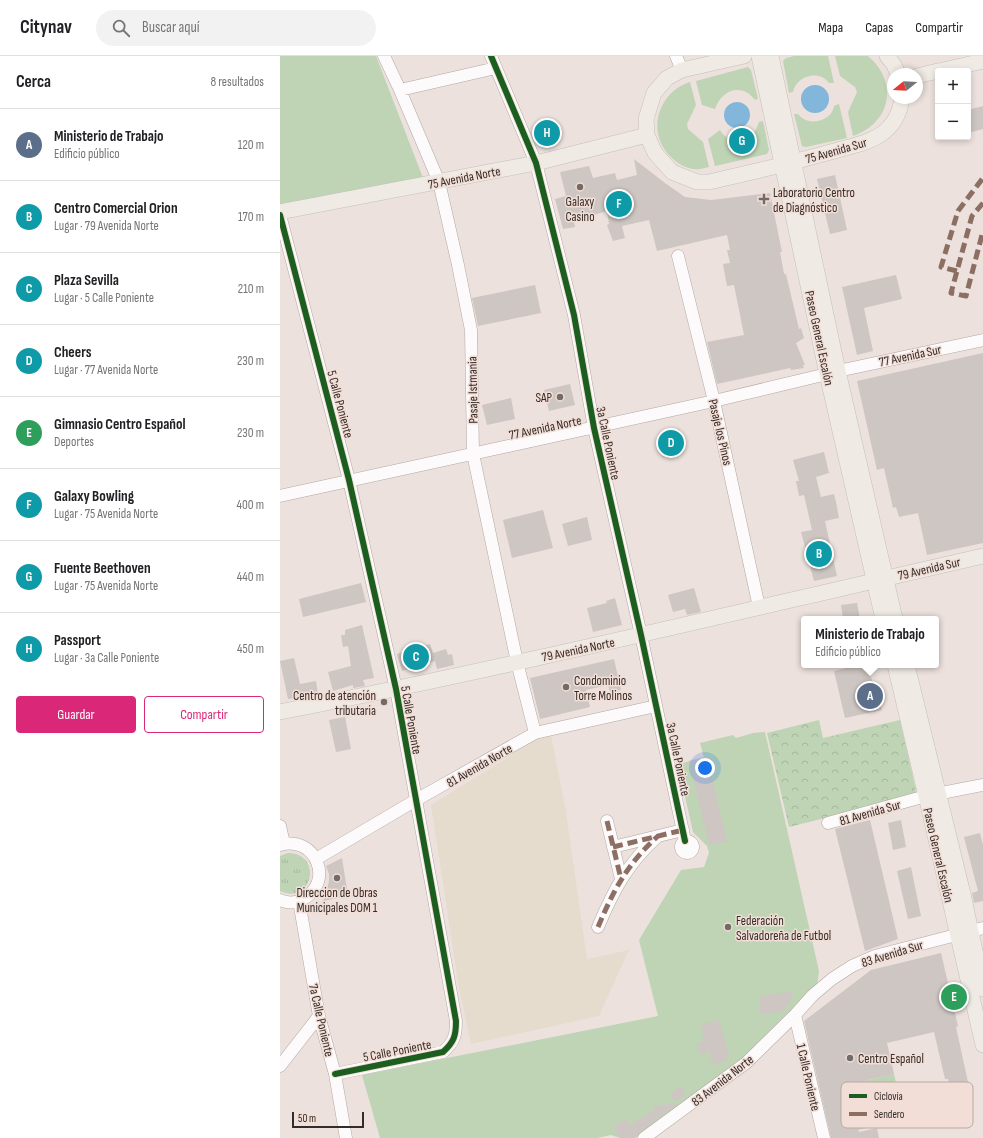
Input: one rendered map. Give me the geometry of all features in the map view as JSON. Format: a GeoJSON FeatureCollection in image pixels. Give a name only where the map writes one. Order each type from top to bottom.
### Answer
{"type":"FeatureCollection","features":[{"type":"Feature","properties":{"kind":"main road"},"geometry":{"type":"LineString","coordinates":[[744,56],[682,70],[667,78],[654,93],[646,119],[647,135],[655,153],[672,172],[696,182],[709,182],[788,163]]}},
{"type":"Feature","properties":{"kind":"main road","name":"Paseo General Escalón"},"geometry":{"type":"LineString","coordinates":[[759,56],[788,163]]}},
{"type":"Feature","properties":{"kind":"main road","name":"Paseo General Escalón"},"geometry":{"type":"LineString","coordinates":[[771,56],[788,163],[832,372],[880,580],[884,616]]}},
{"type":"Feature","properties":{"kind":"main road"},"geometry":{"type":"LineString","coordinates":[[887,56],[895,68]]}},
{"type":"Feature","properties":{"kind":"main road"},"geometry":{"type":"LineString","coordinates":[[952,68],[983,61]]}},
{"type":"Feature","properties":{"kind":"main road"},"geometry":{"type":"LineString","coordinates":[[923,75],[935,72]]}},
{"type":"Feature","properties":{"kind":"main road","name":"75 Avenida Sur"},"geometry":{"type":"LineString","coordinates":[[788,163],[856,146],[869,142],[883,135],[896,120],[900,104]]}},
{"type":"Feature","properties":{"kind":"main road","name":"75 Avenida Norte"},"geometry":{"type":"LineString","coordinates":[[280,214],[536,163],[647,135]]}},
{"type":"Feature","properties":{"kind":"main road","name":"79 Avenida Sur"},"geometry":{"type":"LineString","coordinates":[[880,580],[983,556]]}},
{"type":"Feature","properties":{"kind":"main road","name":"Paseo General Escalón"},"geometry":{"type":"LineString","coordinates":[[880,580],[894,616]]}},
{"type":"Feature","properties":{"kind":"main road","name":"79 Avenida Norte"},"geometry":{"type":"LineString","coordinates":[[280,712],[396,689],[880,580]]}},
{"type":"Feature","properties":{"kind":"main road","name":"Paseo General Escalón"},"geometry":{"type":"LineString","coordinates":[[896,668],[970,931],[983,989]]}},
{"type":"Feature","properties":{"kind":"main road","name":"Paseo General Escalón"},"geometry":{"type":"LineString","coordinates":[[908,668],[932,795]]}},
{"type":"Feature","properties":{"kind":"main road","name":"Paseo General Escalón"},"geometry":{"type":"LineString","coordinates":[[970,931],[983,1044]]}},
{"type":"Feature","properties":{"kind":"street","name":"Pasaje Istmania"},"geometry":{"type":"LineString","coordinates":[[384,56],[439,182],[471,330],[473,454],[516,662],[535,733]]}},
{"type":"Feature","properties":{"kind":"street","name":"3a Calle Poniente"},"geometry":{"type":"LineString","coordinates":[[491,56],[536,163],[574,315],[594,428],[684,835],[658,836]]}},
{"type":"Feature","properties":{"kind":"street"},"geometry":{"type":"LineString","coordinates":[[676,56],[682,70]]}},
{"type":"Feature","properties":{"kind":"street"},"geometry":{"type":"LineString","coordinates":[[400,90],[496,68]]}},
{"type":"Feature","properties":{"kind":"street","name":"5 Calle Poniente"},"geometry":{"type":"LineString","coordinates":[[280,214],[349,480],[396,689],[456,1021],[456,1032],[451,1044],[443,1052],[334,1074]]}},
{"type":"Feature","properties":{"kind":"street","name":"Pasaje los Pinos"},"geometry":{"type":"LineString","coordinates":[[678,256],[714,401],[760,607]]}},
{"type":"Feature","properties":{"kind":"street","name":"77 Avenida Sur"},"geometry":{"type":"LineString","coordinates":[[832,372],[983,340]]}},
{"type":"Feature","properties":{"kind":"street","name":"77 Avenida Norte"},"geometry":{"type":"LineString","coordinates":[[280,496],[594,428],[714,401],[832,372]]}},
{"type":"Feature","properties":{"kind":"street","name":"81 Avenida Norte"},"geometry":{"type":"LineString","coordinates":[[316,859],[416,800],[535,733],[656,706]]}},
{"type":"Feature","properties":{"kind":"street","name":"81 Avenida Sur"},"geometry":{"type":"LineString","coordinates":[[828,823],[932,795],[983,785]]}},
{"type":"Feature","properties":{"kind":"street"},"geometry":{"type":"LineString","coordinates":[[607,820],[621,879]]}},
{"type":"Feature","properties":{"kind":"street"},"geometry":{"type":"LineString","coordinates":[[280,826],[282,845],[294,844],[303,846],[316,859],[319,871],[318,884],[313,892],[307,897],[299,901],[291,902],[280,900]]}},
{"type":"Feature","properties":{"kind":"street"},"geometry":{"type":"LineString","coordinates":[[613,847],[658,836]]}},
{"type":"Feature","properties":{"kind":"street"},"geometry":{"type":"LineString","coordinates":[[598,927],[608,903],[621,879],[640,854],[658,836]]}},
{"type":"Feature","properties":{"kind":"street","name":"7a Calle Poniente"},"geometry":{"type":"LineString","coordinates":[[299,901],[319,1016],[334,1074],[346,1138]]}},
{"type":"Feature","properties":{"kind":"street","name":"83 Avenida Sur"},"geometry":{"type":"LineString","coordinates":[[795,1015],[818,991],[832,979],[852,966],[875,956],[970,931]]}},
{"type":"Feature","properties":{"kind":"street","name":"83 Avenida Norte"},"geometry":{"type":"LineString","coordinates":[[644,1138],[746,1064],[795,1015]]}},
{"type":"Feature","properties":{"kind":"street","name":"1 Calle Poniente"},"geometry":{"type":"LineString","coordinates":[[795,1015],[824,1138]]}},
{"type":"Feature","properties":{"kind":"street"},"geometry":{"type":"LineString","coordinates":[[280,1066],[319,1016]]}},
{"type":"Feature","properties":{"kind":"shaded area"},"geometry":{"type":"Polygon","coordinates":[[[551,735],[566,812],[587,959],[629,950],[599,1016],[471,1044],[459,988],[431,805],[531,743],[540,738],[551,735]]]}},
{"type":"Feature","properties":{"kind":"green space"},"geometry":{"type":"Polygon","coordinates":[[[280,56],[376,56],[423,178],[280,209],[280,56]]]}},
{"type":"Feature","properties":{"kind":"green space"},"geometry":{"type":"Polygon","coordinates":[[[794,56],[828,56],[834,83],[829,83],[820,76],[808,76],[798,82],[793,92],[789,93],[783,61],[786,58],[794,56]]]}},
{"type":"Feature","properties":{"kind":"green space"},"geometry":{"type":"Polygon","coordinates":[[[835,56],[868,56],[878,66],[884,78],[887,89],[883,112],[876,122],[866,130],[853,136],[848,112],[857,92],[855,87],[840,76],[835,56]]]}},
{"type":"Feature","properties":{"kind":"green space"},"geometry":{"type":"Polygon","coordinates":[[[748,67],[751,70],[758,99],[755,100],[750,94],[738,90],[727,93],[722,97],[715,109],[702,105],[696,81],[748,67]]]}},
{"type":"Feature","properties":{"kind":"green space"},"geometry":{"type":"Polygon","coordinates":[[[690,82],[696,105],[687,124],[688,129],[703,142],[709,167],[700,169],[689,168],[674,160],[663,148],[658,134],[657,124],[662,106],[673,91],[690,82]]]}},
{"type":"Feature","properties":{"kind":"green space"},"geometry":{"type":"Polygon","coordinates":[[[839,104],[847,138],[806,147],[802,146],[794,114],[798,114],[807,120],[819,121],[829,116],[834,106],[839,104]]]}},
{"type":"Feature","properties":{"kind":"green space"},"geometry":{"type":"Polygon","coordinates":[[[763,121],[769,150],[767,154],[715,166],[708,139],[720,130],[730,139],[744,139],[753,134],[759,122],[763,121]]]}},
{"type":"Feature","properties":{"kind":"green space"},"geometry":{"type":"Polygon","coordinates":[[[819,720],[823,738],[900,720],[917,795],[789,827],[767,733],[819,720]]]}},
{"type":"Feature","properties":{"kind":"green space","name":"Federación Salvadoreña de Futbol"},"geometry":{"type":"Polygon","coordinates":[[[765,732],[819,971],[817,986],[745,1061],[680,1109],[635,1138],[620,1138],[611,1135],[597,1138],[380,1138],[362,1075],[658,1016],[639,940],[681,870],[704,867],[709,853],[707,846],[693,832],[678,765],[704,758],[700,743],[733,735],[736,738],[753,733],[765,732]]]}},
{"type":"Feature","properties":{"kind":"green space"},"geometry":{"type":"Polygon","coordinates":[[[288,853],[299,855],[306,861],[310,869],[310,878],[306,886],[300,891],[291,894],[280,891],[280,856],[288,853]]]}},
{"type":"Feature","properties":{"kind":"green space"},"geometry":{"type":"Polygon","coordinates":[[[894,1074],[896,1082],[860,1082],[894,1074]]]}},
{"type":"Feature","properties":{"kind":"water"},"geometry":{"type":"Polygon","coordinates":[[[815,85],[825,89],[829,99],[825,109],[815,113],[805,109],[801,99],[805,89],[815,85]]]}},
{"type":"Feature","properties":{"kind":"water"},"geometry":{"type":"Polygon","coordinates":[[[737,102],[746,106],[750,115],[746,124],[737,128],[728,124],[724,115],[728,106],[737,102]]]}},
{"type":"Feature","properties":{"kind":"building"},"geometry":{"type":"Polygon","coordinates":[[[983,106],[983,129],[971,132],[971,109],[983,106]]]}},
{"type":"Feature","properties":{"kind":"building"},"geometry":{"type":"Polygon","coordinates":[[[553,122],[557,140],[540,143],[537,126],[553,122]]]}},
{"type":"Feature","properties":{"kind":"building"},"geometry":{"type":"Polygon","coordinates":[[[634,159],[685,197],[711,200],[770,193],[782,252],[780,252],[784,274],[786,274],[799,329],[801,328],[804,338],[796,343],[805,365],[803,365],[804,368],[791,370],[790,368],[717,384],[707,342],[744,335],[734,285],[727,286],[723,264],[730,263],[727,250],[730,250],[727,235],[657,251],[649,220],[622,226],[625,238],[613,241],[607,225],[609,224],[607,211],[574,221],[575,227],[563,229],[555,199],[566,196],[560,172],[589,166],[593,178],[615,173],[617,180],[637,175],[634,159]]]}},
{"type":"Feature","properties":{"kind":"building"},"geometry":{"type":"Polygon","coordinates":[[[835,175],[847,230],[830,234],[817,179],[835,175]]]}},
{"type":"Feature","properties":{"kind":"building"},"geometry":{"type":"Polygon","coordinates":[[[896,275],[902,299],[864,308],[873,351],[857,355],[842,287],[896,275]]]}},
{"type":"Feature","properties":{"kind":"building"},"geometry":{"type":"Polygon","coordinates":[[[535,285],[541,313],[478,326],[472,298],[535,285]]]}},
{"type":"Feature","properties":{"kind":"building"},"geometry":{"type":"Polygon","coordinates":[[[983,353],[983,543],[927,555],[918,513],[899,517],[896,507],[893,508],[884,468],[877,470],[857,381],[983,353]]]}},
{"type":"Feature","properties":{"kind":"building","name":"SAP"},"geometry":{"type":"Polygon","coordinates":[[[570,384],[575,405],[549,411],[544,390],[570,384]]]}},
{"type":"Feature","properties":{"kind":"building"},"geometry":{"type":"Polygon","coordinates":[[[511,398],[515,419],[487,425],[482,405],[511,398]]]}},
{"type":"Feature","properties":{"kind":"building"},"geometry":{"type":"Polygon","coordinates":[[[679,429],[684,452],[663,457],[658,434],[679,429]]]}},
{"type":"Feature","properties":{"kind":"building"},"geometry":{"type":"Polygon","coordinates":[[[824,452],[829,473],[816,477],[821,497],[834,494],[836,502],[839,518],[825,521],[837,576],[814,581],[801,532],[812,530],[804,495],[799,496],[796,481],[799,481],[793,460],[824,452]]]}},
{"type":"Feature","properties":{"kind":"building"},"geometry":{"type":"Polygon","coordinates":[[[543,510],[553,548],[512,558],[503,520],[543,510]]]}},
{"type":"Feature","properties":{"kind":"building"},"geometry":{"type":"Polygon","coordinates":[[[587,517],[592,540],[568,546],[562,524],[587,517]]]}},
{"type":"Feature","properties":{"kind":"building"},"geometry":{"type":"Polygon","coordinates":[[[361,583],[366,602],[303,617],[299,599],[361,583]]]}},
{"type":"Feature","properties":{"kind":"building"},"geometry":{"type":"Polygon","coordinates":[[[694,588],[701,612],[687,615],[685,609],[673,612],[668,595],[694,588]]]}},
{"type":"Feature","properties":{"kind":"building"},"geometry":{"type":"Polygon","coordinates":[[[615,598],[622,625],[593,632],[587,608],[607,603],[606,601],[615,598]]]}},
{"type":"Feature","properties":{"kind":"building"},"geometry":{"type":"Polygon","coordinates":[[[857,603],[859,616],[843,616],[841,605],[857,603]]]}},
{"type":"Feature","properties":{"kind":"building"},"geometry":{"type":"Polygon","coordinates":[[[362,625],[374,678],[363,680],[365,686],[353,688],[353,685],[333,691],[328,672],[351,666],[348,646],[343,647],[341,635],[345,635],[345,630],[362,625]]]}},
{"type":"Feature","properties":{"kind":"building"},"geometry":{"type":"Polygon","coordinates":[[[430,644],[433,653],[446,649],[448,655],[452,654],[454,665],[437,669],[435,661],[402,671],[397,654],[430,644]]]}},
{"type":"Feature","properties":{"kind":"building"},"geometry":{"type":"Polygon","coordinates":[[[294,658],[300,684],[316,681],[318,694],[288,699],[280,661],[294,658]]]}},
{"type":"Feature","properties":{"kind":"building","name":"Condominio Torre Molinos"},"geometry":{"type":"Polygon","coordinates":[[[614,659],[621,690],[610,692],[608,685],[586,690],[590,707],[540,719],[530,678],[614,659]]]}},
{"type":"Feature","properties":{"kind":"building"},"geometry":{"type":"Polygon","coordinates":[[[846,668],[869,668],[874,688],[877,687],[882,710],[845,718],[834,671],[846,668]]]}},
{"type":"Feature","properties":{"kind":"building"},"geometry":{"type":"Polygon","coordinates":[[[345,717],[351,749],[336,752],[329,720],[345,717]]]}},
{"type":"Feature","properties":{"kind":"building"},"geometry":{"type":"Polygon","coordinates":[[[707,756],[727,841],[709,845],[689,761],[707,756]]]}},
{"type":"Feature","properties":{"kind":"building"},"geometry":{"type":"Polygon","coordinates":[[[870,820],[898,939],[865,951],[835,829],[870,820]]]}},
{"type":"Feature","properties":{"kind":"building"},"geometry":{"type":"Polygon","coordinates":[[[901,820],[906,847],[893,850],[888,823],[901,820]]]}},
{"type":"Feature","properties":{"kind":"building"},"geometry":{"type":"Polygon","coordinates":[[[980,833],[983,845],[983,901],[974,903],[972,893],[978,891],[964,837],[980,833]]]}},
{"type":"Feature","properties":{"kind":"building","name":"Direccion de Obras Municipales DOM 1"},"geometry":{"type":"Polygon","coordinates":[[[342,858],[348,896],[323,901],[329,881],[329,874],[326,866],[342,858]]]}},
{"type":"Feature","properties":{"kind":"building"},"geometry":{"type":"Polygon","coordinates":[[[911,867],[921,916],[908,919],[897,871],[911,867]]]}},
{"type":"Feature","properties":{"kind":"building","name":"Centro Español"},"geometry":{"type":"Polygon","coordinates":[[[941,953],[958,1026],[956,1027],[968,1082],[949,1082],[948,1079],[945,1079],[934,1032],[887,1043],[894,1074],[860,1082],[841,1082],[841,1128],[858,1128],[859,1132],[877,1128],[879,1138],[831,1138],[804,1021],[871,970],[941,953]]]}},
{"type":"Feature","properties":{"kind":"building"},"geometry":{"type":"Polygon","coordinates":[[[793,991],[790,1002],[783,1011],[761,1015],[758,1007],[760,1006],[759,1002],[761,1002],[760,996],[793,991]]]}},
{"type":"Feature","properties":{"kind":"building"},"geometry":{"type":"Polygon","coordinates":[[[719,1020],[729,1055],[726,1057],[728,1061],[713,1065],[709,1052],[701,1055],[696,1043],[704,1041],[701,1025],[719,1020]]]}},
{"type":"Feature","properties":{"kind":"building"},"geometry":{"type":"Polygon","coordinates":[[[679,1086],[686,1092],[676,1102],[670,1095],[679,1086]]]}},
{"type":"Feature","properties":{"kind":"building"},"geometry":{"type":"Polygon","coordinates":[[[677,1104],[640,1132],[635,1138],[621,1138],[613,1127],[625,1119],[630,1124],[646,1116],[652,1112],[655,1106],[677,1104]]]}},
{"type":"Feature","properties":{"kind":"marked path"},"geometry":{"type":"LineString","coordinates":[[957,271],[941,267],[958,211],[983,178]]}},
{"type":"Feature","properties":{"kind":"marked path"},"geometry":{"type":"LineString","coordinates":[[983,203],[972,216],[951,293],[966,296],[983,231]]}},
{"type":"Feature","properties":{"kind":"marked path"},"geometry":{"type":"LineString","coordinates":[[607,821],[621,879]]}},
{"type":"Feature","properties":{"kind":"marked path"},"geometry":{"type":"LineString","coordinates":[[613,847],[683,830]]}},
{"type":"Feature","properties":{"kind":"marked path"},"geometry":{"type":"LineString","coordinates":[[598,927],[623,877],[638,856],[658,836]]}},
{"type":"Feature","properties":{"kind":"cycle path"},"geometry":{"type":"LineString","coordinates":[[491,56],[536,163],[574,315],[594,428],[641,635],[685,841]]}},
{"type":"Feature","properties":{"kind":"cycle path"},"geometry":{"type":"LineString","coordinates":[[280,215],[349,480],[396,689],[456,1021],[454,1038],[443,1052],[335,1074]]}},
{"type":"Feature","properties":{"kind":"place","name":"Passport"},"geometry":{"type":"Point","coordinates":[547,133]}},
{"type":"Feature","properties":{"kind":"place","name":"Fuente Beethoven"},"geometry":{"type":"Point","coordinates":[742,141]}},
{"type":"Feature","properties":{"kind":"place","name":"Galaxy Casino"},"geometry":{"type":"Point","coordinates":[580,187]}},
{"type":"Feature","properties":{"kind":"place","name":"Laboratorio Centro de Diagnóstico"},"geometry":{"type":"Point","coordinates":[764,199]}},
{"type":"Feature","properties":{"kind":"place","name":"Galaxy Bowling"},"geometry":{"type":"Point","coordinates":[619,204]}},
{"type":"Feature","properties":{"kind":"place","name":"SAP"},"geometry":{"type":"Point","coordinates":[560,397]}},
{"type":"Feature","properties":{"kind":"place","name":"Cheers"},"geometry":{"type":"Point","coordinates":[671,443]}},
{"type":"Feature","properties":{"kind":"place","name":"Centro Comercial Orion"},"geometry":{"type":"Point","coordinates":[819,554]}},
{"type":"Feature","properties":{"kind":"place","name":"Plaza Sevilla"},"geometry":{"type":"Point","coordinates":[416,657]}},
{"type":"Feature","properties":{"kind":"place","name":"Condominio Torre Molinos"},"geometry":{"type":"Point","coordinates":[566,687]}},
{"type":"Feature","properties":{"kind":"place","name":"Ministerio de Trabajo"},"geometry":{"type":"Point","coordinates":[870,696]}},
{"type":"Feature","properties":{"kind":"place","name":"Centro de atención tributaria"},"geometry":{"type":"Point","coordinates":[384,702]}},
{"type":"Feature","properties":{"kind":"place","name":"Direccion de Obras Municipales DOM 1"},"geometry":{"type":"Point","coordinates":[337,878]}},
{"type":"Feature","properties":{"kind":"place","name":"Federación Salvadoreña de Futbol"},"geometry":{"type":"Point","coordinates":[728,927]}},
{"type":"Feature","properties":{"kind":"place","name":"Gimnasio Centro Español"},"geometry":{"type":"Point","coordinates":[954,997]}},
{"type":"Feature","properties":{"kind":"place","name":"Centro Español"},"geometry":{"type":"Point","coordinates":[850,1058]}}]}
